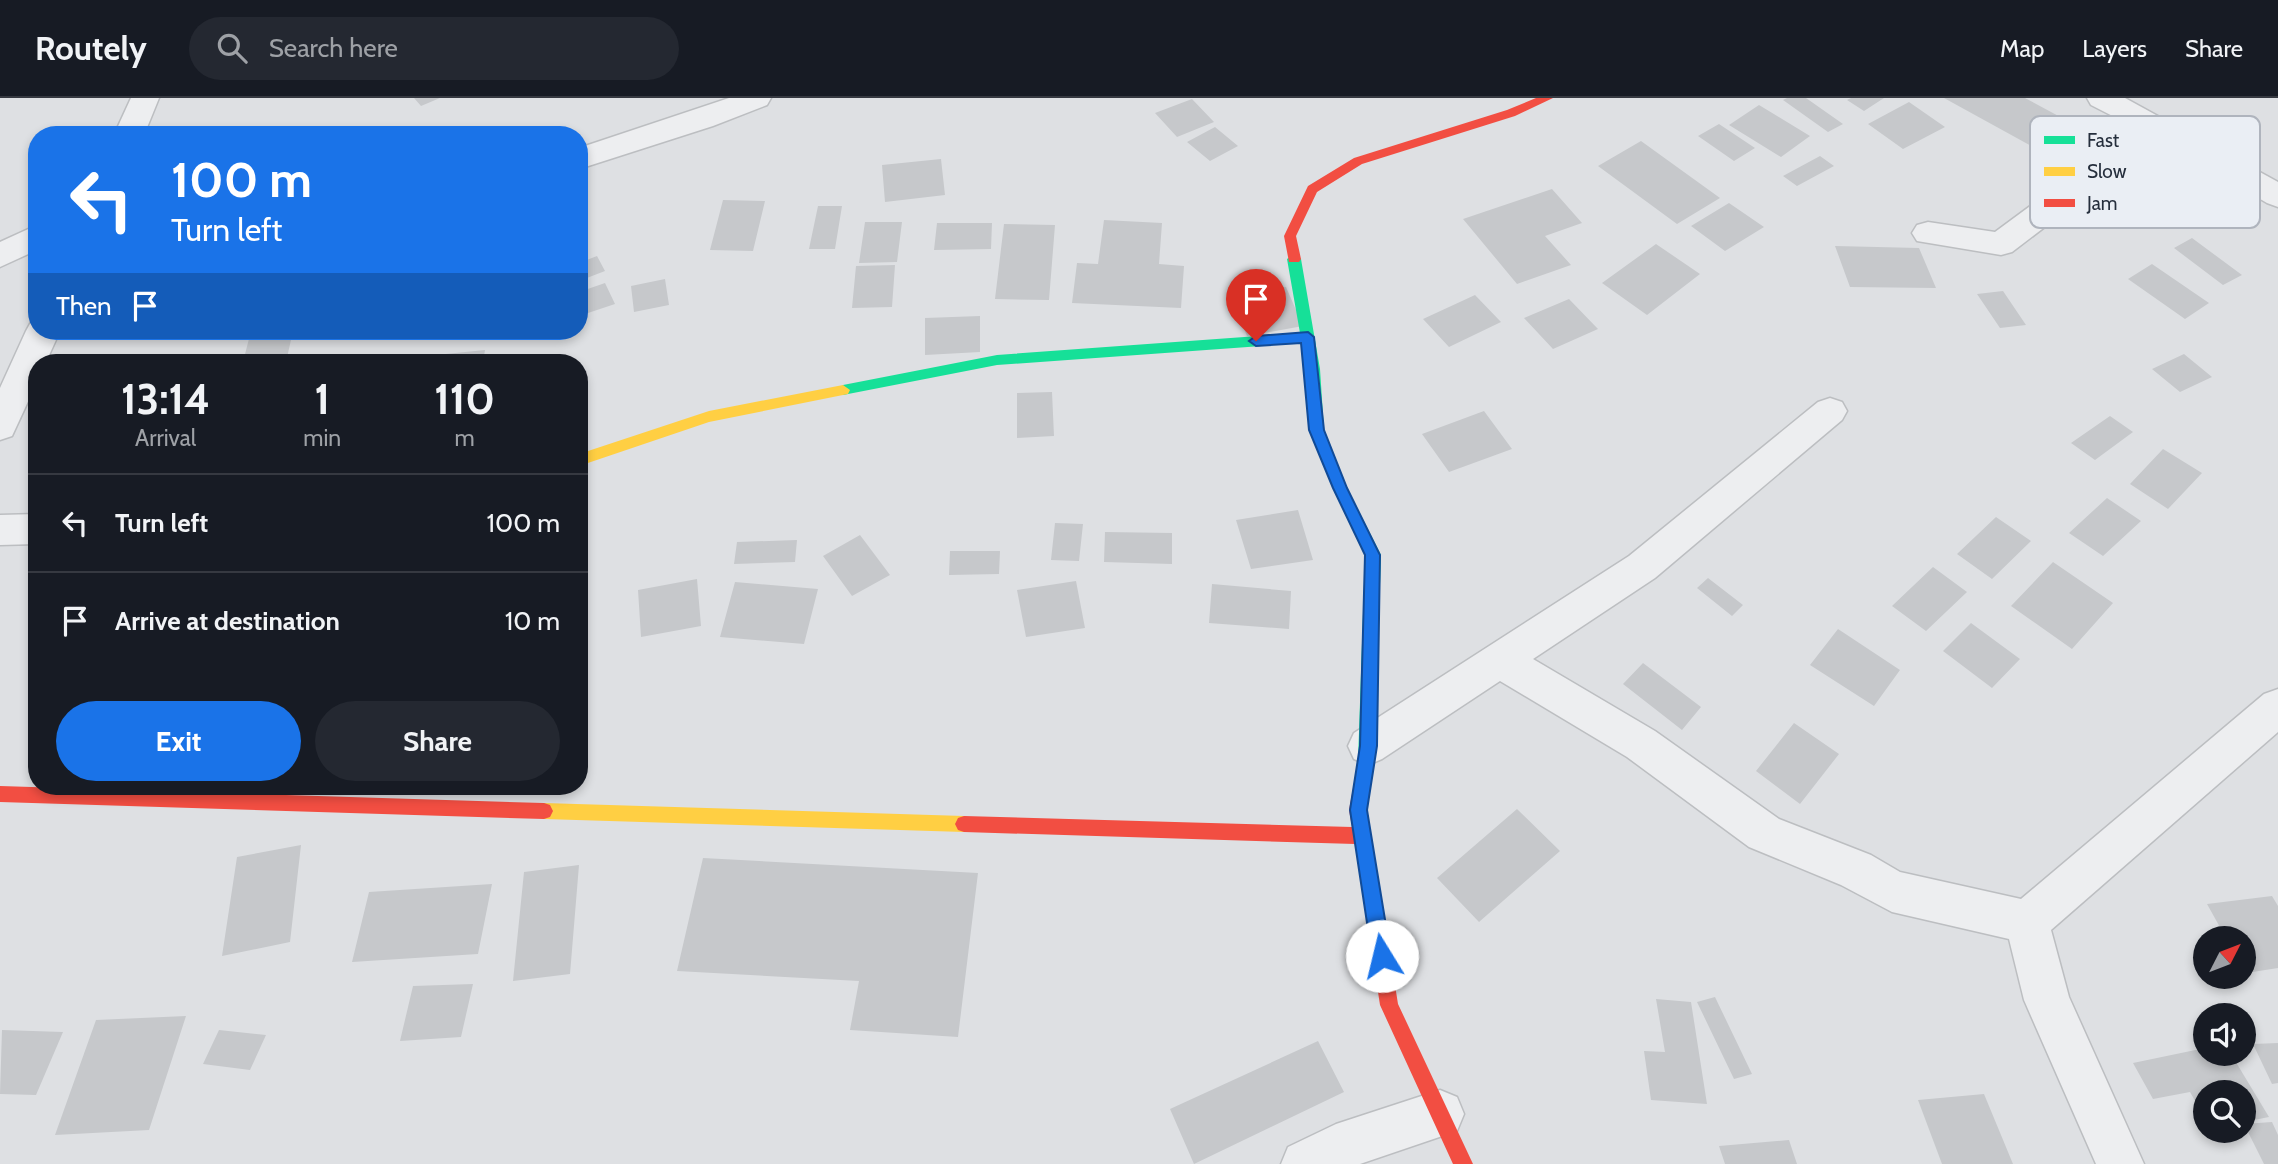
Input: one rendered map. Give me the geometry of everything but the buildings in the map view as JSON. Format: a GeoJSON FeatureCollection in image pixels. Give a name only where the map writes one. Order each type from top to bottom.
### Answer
{"type":"FeatureCollection","features":[{"type":"Feature","properties":{"kind":"street"},"geometry":{"type":"LineString","coordinates":[[133,126],[145,98]]}},
{"type":"Feature","properties":{"kind":"street"},"geometry":{"type":"LineString","coordinates":[[588,156],[703,119],[757,98]]}},
{"type":"Feature","properties":{"kind":"street"},"geometry":{"type":"LineString","coordinates":[[1463,1164],[1389,1004],[1358,810],[1368,746],[1373,555],[1340,488],[1317,430],[1308,337],[1290,236],[1312,189],[1359,162],[1511,113],[1547,98]]}},
{"type":"Feature","properties":{"kind":"street"},"geometry":{"type":"LineString","coordinates":[[2101,98],[2137,116]]}},
{"type":"Feature","properties":{"kind":"street"},"geometry":{"type":"LineString","coordinates":[[2260,186],[2278,196]]}},
{"type":"Feature","properties":{"kind":"street"},"geometry":{"type":"LineString","coordinates":[[1928,233],[2001,244],[2030,222]]}},
{"type":"Feature","properties":{"kind":"street"},"geometry":{"type":"LineString","coordinates":[[0,256],[28,241]]}},
{"type":"Feature","properties":{"kind":"street"},"geometry":{"type":"LineString","coordinates":[[588,457],[709,417],[997,360],[1308,337]]}},
{"type":"Feature","properties":{"kind":"street"},"geometry":{"type":"LineString","coordinates":[[0,426],[28,364]]}},
{"type":"Feature","properties":{"kind":"street"},"geometry":{"type":"LineString","coordinates":[[1368,746],[1642,568],[1830,411]]}},
{"type":"Feature","properties":{"kind":"street"},"geometry":{"type":"LineString","coordinates":[[0,530],[28,529]]}},
{"type":"Feature","properties":{"kind":"street"},"geometry":{"type":"LineString","coordinates":[[1500,660],[1641,744],[1764,833],[1856,870],[1892,891],[2026,922]]}},
{"type":"Feature","properties":{"kind":"street"},"geometry":{"type":"LineString","coordinates":[[2026,922],[2278,707]]}},
{"type":"Feature","properties":{"kind":"street"},"geometry":{"type":"LineString","coordinates":[[0,794],[28,795]]}},
{"type":"Feature","properties":{"kind":"street"},"geometry":{"type":"LineString","coordinates":[[32,795],[1363,836]]}},
{"type":"Feature","properties":{"kind":"street"},"geometry":{"type":"LineString","coordinates":[[2026,922],[2047,1000],[2120,1164]]}},
{"type":"Feature","properties":{"kind":"street"},"geometry":{"type":"LineString","coordinates":[[1305,1164],[1336,1148],[1440,1114]]}},
{"type":"Feature","properties":{"kind":"traffic: fast"},"geometry":{"type":"LineString","coordinates":[[1294,259],[1313,369],[1317,430],[1340,488],[1373,555],[1366,761]]}},
{"type":"Feature","properties":{"kind":"traffic: fast"},"geometry":{"type":"LineString","coordinates":[[843,390],[997,360],[1308,337]]}},
{"type":"Feature","properties":{"kind":"traffic: slow"},"geometry":{"type":"LineString","coordinates":[[588,457],[709,417],[843,390]]}},
{"type":"Feature","properties":{"kind":"traffic: slow"},"geometry":{"type":"LineString","coordinates":[[544,811],[964,824]]}},
{"type":"Feature","properties":{"kind":"traffic: jam"},"geometry":{"type":"LineString","coordinates":[[1294,259],[1290,236],[1312,189],[1358,161],[1511,113],[1547,98]]}},
{"type":"Feature","properties":{"kind":"traffic: jam"},"geometry":{"type":"LineString","coordinates":[[1366,761],[1358,810],[1389,1005],[1463,1164]]}},
{"type":"Feature","properties":{"kind":"traffic: jam"},"geometry":{"type":"LineString","coordinates":[[0,794],[28,795]]}},
{"type":"Feature","properties":{"kind":"traffic: jam"},"geometry":{"type":"LineString","coordinates":[[32,795],[544,811]]}},
{"type":"Feature","properties":{"kind":"traffic: jam"},"geometry":{"type":"LineString","coordinates":[[964,824],[1363,836]]}},
{"type":"Feature","properties":{"kind":"route"},"geometry":{"type":"LineString","coordinates":[[1256,341],[1308,337],[1317,430],[1340,488],[1373,555],[1368,746],[1358,810],[1382,956]]}}]}
